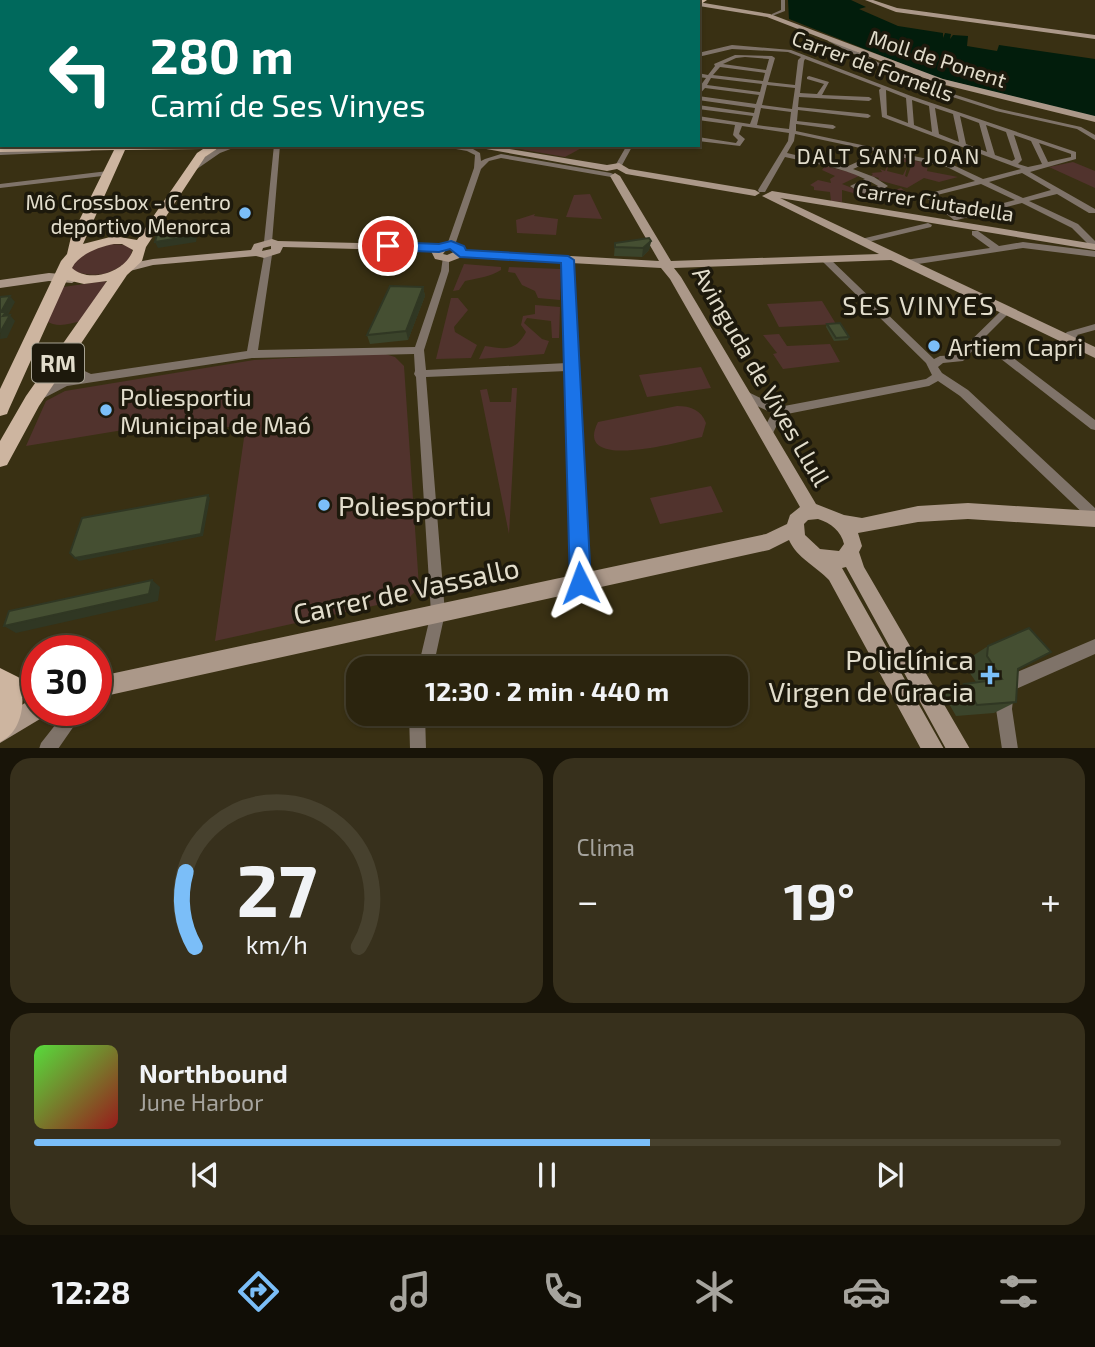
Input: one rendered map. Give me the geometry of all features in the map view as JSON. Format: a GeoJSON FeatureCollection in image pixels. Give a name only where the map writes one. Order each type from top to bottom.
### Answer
{"type":"FeatureCollection","features":[{"type":"Feature","properties":{"kind":"main road"},"geometry":{"type":"LineString","coordinates":[[0,150],[20,147]]}},
{"type":"Feature","properties":{"kind":"main road","name":"RM"},"geometry":{"type":"LineString","coordinates":[[0,409],[69,268],[78,237],[119,148],[168,147]]}},
{"type":"Feature","properties":{"kind":"main road","name":"RM"},"geometry":{"type":"LineString","coordinates":[[0,459],[32,401],[139,250],[191,169],[204,152],[214,147]]}},
{"type":"Feature","properties":{"kind":"main road"},"geometry":{"type":"LineString","coordinates":[[0,150],[119,148]]}},
{"type":"Feature","properties":{"kind":"main road"},"geometry":{"type":"LineString","coordinates":[[124,269],[102,278],[69,268],[90,246],[110,241],[127,241],[139,250]]}},
{"type":"Feature","properties":{"kind":"main road"},"geometry":{"type":"LineString","coordinates":[[0,730],[9,709],[5,683]]}},
{"type":"Feature","properties":{"kind":"street","name":"Moll de Ponent"},"geometry":{"type":"LineString","coordinates":[[703,0],[772,15],[940,81],[1095,120]]}},
{"type":"Feature","properties":{"kind":"street"},"geometry":{"type":"LineString","coordinates":[[772,15],[783,11],[783,0]]}},
{"type":"Feature","properties":{"kind":"street"},"geometry":{"type":"LineString","coordinates":[[869,0],[896,10],[1095,37]]}},
{"type":"Feature","properties":{"kind":"street","name":"Moll de Ponent"},"geometry":{"type":"LineString","coordinates":[[700,4],[719,5]]}},
{"type":"Feature","properties":{"kind":"street"},"geometry":{"type":"LineString","coordinates":[[824,37],[917,84],[998,110],[1079,128],[1095,138]]}},
{"type":"Feature","properties":{"kind":"street"},"geometry":{"type":"LineString","coordinates":[[730,48],[743,56]]}},
{"type":"Feature","properties":{"kind":"street","name":"Carrer de Fornells"},"geometry":{"type":"LineString","coordinates":[[700,55],[730,48],[766,48],[805,57],[909,97],[1074,153],[1074,158],[1046,166]]}},
{"type":"Feature","properties":{"kind":"street"},"geometry":{"type":"LineString","coordinates":[[700,92],[716,65],[743,56],[772,58],[754,126]]}},
{"type":"Feature","properties":{"kind":"street"},"geometry":{"type":"LineString","coordinates":[[805,57],[801,59],[793,132],[785,155],[763,193],[1090,351]]}},
{"type":"Feature","properties":{"kind":"street"},"geometry":{"type":"LineString","coordinates":[[716,65],[769,72]]}},
{"type":"Feature","properties":{"kind":"street"},"geometry":{"type":"LineString","coordinates":[[700,75],[766,83],[795,106],[833,127]]}},
{"type":"Feature","properties":{"kind":"street"},"geometry":{"type":"LineString","coordinates":[[809,78],[827,83],[818,97]]}},
{"type":"Feature","properties":{"kind":"street"},"geometry":{"type":"LineString","coordinates":[[703,86],[762,94]]}},
{"type":"Feature","properties":{"kind":"street"},"geometry":{"type":"LineString","coordinates":[[814,87],[824,89]]}},
{"type":"Feature","properties":{"kind":"street"},"geometry":{"type":"LineString","coordinates":[[885,88],[882,90],[884,116],[1013,164],[1094,211]]}},
{"type":"Feature","properties":{"kind":"street"},"geometry":{"type":"LineString","coordinates":[[700,96],[758,106],[868,108]]}},
{"type":"Feature","properties":{"kind":"street"},"geometry":{"type":"LineString","coordinates":[[795,106],[818,97],[869,99]]}},
{"type":"Feature","properties":{"kind":"street"},"geometry":{"type":"LineString","coordinates":[[909,97],[911,126]]}},
{"type":"Feature","properties":{"kind":"street"},"geometry":{"type":"LineString","coordinates":[[932,105],[936,135]]}},
{"type":"Feature","properties":{"kind":"street"},"geometry":{"type":"LineString","coordinates":[[795,106],[868,116]]}},
{"type":"Feature","properties":{"kind":"street"},"geometry":{"type":"LineString","coordinates":[[795,106],[851,121]]}},
{"type":"Feature","properties":{"kind":"street"},"geometry":{"type":"LineString","coordinates":[[700,107],[756,115]]}},
{"type":"Feature","properties":{"kind":"street"},"geometry":{"type":"LineString","coordinates":[[956,113],[964,145]]}},
{"type":"Feature","properties":{"kind":"street"},"geometry":{"type":"LineString","coordinates":[[700,118],[793,132],[949,165],[1074,226],[1095,246]]}},
{"type":"Feature","properties":{"kind":"street"},"geometry":{"type":"LineString","coordinates":[[982,122],[992,156]]}},
{"type":"Feature","properties":{"kind":"street"},"geometry":{"type":"LineString","coordinates":[[700,139],[738,145],[741,139],[736,135],[739,124]]}},
{"type":"Feature","properties":{"kind":"street"},"geometry":{"type":"LineString","coordinates":[[1009,131],[1019,160],[1013,164]]}},
{"type":"Feature","properties":{"kind":"street"},"geometry":{"type":"LineString","coordinates":[[1034,139],[1046,166],[927,195],[957,218],[1058,191]]}},
{"type":"Feature","properties":{"kind":"street"},"geometry":{"type":"LineString","coordinates":[[191,169],[206,160],[213,151],[230,147]]}},
{"type":"Feature","properties":{"kind":"street"},"geometry":{"type":"LineString","coordinates":[[252,354],[267,248],[277,147]]}},
{"type":"Feature","properties":{"kind":"street"},"geometry":{"type":"LineString","coordinates":[[616,173],[630,147]]}},
{"type":"Feature","properties":{"kind":"street"},"geometry":{"type":"LineString","coordinates":[[429,656],[438,613],[419,350],[445,271],[447,252],[478,168],[479,157],[470,148]]}},
{"type":"Feature","properties":{"kind":"street","name":"Carrer Ciutadella"},"geometry":{"type":"LineString","coordinates":[[470,148],[531,156],[616,173]]}},
{"type":"Feature","properties":{"kind":"street"},"geometry":{"type":"LineString","coordinates":[[847,169],[881,155],[884,150]]}},
{"type":"Feature","properties":{"kind":"street"},"geometry":{"type":"LineString","coordinates":[[478,168],[486,157],[493,153],[531,156]]}},
{"type":"Feature","properties":{"kind":"street"},"geometry":{"type":"LineString","coordinates":[[785,155],[847,169],[871,178]]}},
{"type":"Feature","properties":{"kind":"street","name":"Carrer Ciutadella"},"geometry":{"type":"LineString","coordinates":[[478,168],[487,160],[501,156],[763,193],[1095,246]]}},
{"type":"Feature","properties":{"kind":"street"},"geometry":{"type":"LineString","coordinates":[[0,186],[108,173]]}},
{"type":"Feature","properties":{"kind":"street","name":"Avinguda de Vives Llull"},"geometry":{"type":"LineString","coordinates":[[616,173],[811,511]]}},
{"type":"Feature","properties":{"kind":"street"},"geometry":{"type":"LineString","coordinates":[[1074,226],[1082,214],[1094,211]]}},
{"type":"Feature","properties":{"kind":"street"},"geometry":{"type":"LineString","coordinates":[[860,242],[928,225]]}},
{"type":"Feature","properties":{"kind":"street"},"geometry":{"type":"LineString","coordinates":[[975,233],[997,249]]}},
{"type":"Feature","properties":{"kind":"street"},"geometry":{"type":"LineString","coordinates":[[905,262],[1023,245],[1095,254]]}},
{"type":"Feature","properties":{"kind":"street"},"geometry":{"type":"LineString","coordinates":[[124,269],[153,262],[267,248]]}},
{"type":"Feature","properties":{"kind":"street"},"geometry":{"type":"LineString","coordinates":[[139,250],[156,254],[267,248],[447,252],[667,265],[892,257]]}},
{"type":"Feature","properties":{"kind":"street"},"geometry":{"type":"LineString","coordinates":[[568,260],[580,583]]}},
{"type":"Feature","properties":{"kind":"street"},"geometry":{"type":"LineString","coordinates":[[826,260],[935,370],[964,393],[1095,517]]}},
{"type":"Feature","properties":{"kind":"street"},"geometry":{"type":"LineString","coordinates":[[0,277],[69,268]]}},
{"type":"Feature","properties":{"kind":"street"},"geometry":{"type":"LineString","coordinates":[[0,284],[69,268]]}},
{"type":"Feature","properties":{"kind":"street"},"geometry":{"type":"LineString","coordinates":[[742,394],[778,411],[929,382],[940,360],[960,358],[1006,311]]}},
{"type":"Feature","properties":{"kind":"street"},"geometry":{"type":"LineString","coordinates":[[1090,351],[1070,334],[1095,327]]}},
{"type":"Feature","properties":{"kind":"street"},"geometry":{"type":"LineString","coordinates":[[979,340],[991,346],[1095,426]]}},
{"type":"Feature","properties":{"kind":"street"},"geometry":{"type":"LineString","coordinates":[[32,401],[56,385],[252,354],[419,350]]}},
{"type":"Feature","properties":{"kind":"street"},"geometry":{"type":"LineString","coordinates":[[61,359],[68,368],[91,378]]}},
{"type":"Feature","properties":{"kind":"street"},"geometry":{"type":"LineString","coordinates":[[419,374],[570,367]]}},
{"type":"Feature","properties":{"kind":"street"},"geometry":{"type":"LineString","coordinates":[[766,436],[778,411]]}},
{"type":"Feature","properties":{"kind":"street"},"geometry":{"type":"LineString","coordinates":[[933,748],[836,574],[823,561],[805,551],[796,537],[800,515],[811,511],[827,513],[841,522],[855,539],[856,570],[960,748]]}},
{"type":"Feature","properties":{"kind":"street"},"geometry":{"type":"LineString","coordinates":[[823,561],[835,562],[844,559],[855,539],[918,514],[958,512],[1095,517]]}},
{"type":"Feature","properties":{"kind":"street","name":"Carrer de Vassallo"},"geometry":{"type":"LineString","coordinates":[[112,685],[796,537]]}},
{"type":"Feature","properties":{"kind":"street"},"geometry":{"type":"LineString","coordinates":[[1010,748],[1004,709],[1007,685],[1095,646]]}},
{"type":"Feature","properties":{"kind":"street"},"geometry":{"type":"LineString","coordinates":[[0,730],[21,717]]}},
{"type":"Feature","properties":{"kind":"street"},"geometry":{"type":"LineString","coordinates":[[47,748],[64,726]]}},
{"type":"Feature","properties":{"kind":"street"},"geometry":{"type":"LineString","coordinates":[[417,726],[418,748]]}},
{"type":"Feature","properties":{"kind":"shaded area"},"geometry":{"type":"Polygon","coordinates":[[[788,0],[851,0],[866,7],[859,9],[898,26],[943,33],[943,38],[945,33],[951,34],[950,39],[953,35],[968,36],[967,46],[997,51],[999,45],[1095,59],[1095,117],[938,78],[789,19],[788,0]]]}},
{"type":"Feature","properties":{"kind":"shaded area"},"geometry":{"type":"Polygon","coordinates":[[[508,147],[583,147],[565,157],[508,147]]]}},
{"type":"Feature","properties":{"kind":"shaded area"},"geometry":{"type":"Polygon","coordinates":[[[890,156],[926,163],[927,171],[958,177],[939,182],[924,178],[907,188],[871,176],[871,173],[882,172],[880,169],[885,171],[889,162],[887,171],[903,175],[907,167],[907,177],[912,164],[889,158],[890,156]]]}},
{"type":"Feature","properties":{"kind":"shaded area"},"geometry":{"type":"Polygon","coordinates":[[[1073,162],[1095,171],[1095,188],[1049,167],[1073,162]]]}},
{"type":"Feature","properties":{"kind":"shaded area"},"geometry":{"type":"Polygon","coordinates":[[[825,166],[861,175],[842,184],[870,195],[889,198],[888,192],[901,188],[913,197],[905,199],[909,203],[883,200],[882,203],[871,201],[871,197],[860,194],[860,197],[855,197],[853,193],[842,190],[842,202],[831,201],[830,192],[814,190],[810,185],[818,180],[831,183],[830,179],[835,176],[822,170],[825,166]]]}},
{"type":"Feature","properties":{"kind":"shaded area"},"geometry":{"type":"Polygon","coordinates":[[[590,194],[602,219],[566,217],[574,195],[590,194]]]}},
{"type":"Feature","properties":{"kind":"shaded area"},"geometry":{"type":"Polygon","coordinates":[[[535,214],[534,216],[558,219],[556,235],[517,233],[516,220],[535,214]]]}},
{"type":"Feature","properties":{"kind":"shaded area"},"geometry":{"type":"Polygon","coordinates":[[[110,244],[127,245],[132,249],[131,259],[103,274],[71,271],[81,256],[110,244]]]}},
{"type":"Feature","properties":{"kind":"shaded area"},"geometry":{"type":"Polygon","coordinates":[[[464,264],[501,267],[501,270],[465,281],[459,290],[453,291],[464,264]]]}},
{"type":"Feature","properties":{"kind":"shaded area"},"geometry":{"type":"Polygon","coordinates":[[[509,267],[561,269],[560,300],[538,298],[535,291],[522,285],[515,273],[508,272],[509,267]]]}},
{"type":"Feature","properties":{"kind":"shaded area"},"geometry":{"type":"Polygon","coordinates":[[[105,281],[108,285],[82,321],[59,325],[46,321],[63,287],[105,281]]]}},
{"type":"Feature","properties":{"kind":"shaded area"},"geometry":{"type":"Polygon","coordinates":[[[451,298],[458,298],[468,310],[454,327],[455,332],[477,345],[471,358],[436,359],[451,298]]]}},
{"type":"Feature","properties":{"kind":"shaded area"},"geometry":{"type":"Polygon","coordinates":[[[822,301],[836,324],[779,327],[767,304],[822,301]]]}},
{"type":"Feature","properties":{"kind":"shaded area"},"geometry":{"type":"Polygon","coordinates":[[[535,305],[560,307],[559,338],[552,338],[551,321],[527,318],[524,323],[542,339],[549,341],[544,354],[479,359],[485,346],[509,348],[518,343],[526,332],[521,325],[523,316],[535,314],[535,305]]]}},
{"type":"Feature","properties":{"kind":"shaded area"},"geometry":{"type":"Polygon","coordinates":[[[779,334],[787,346],[830,344],[840,362],[783,369],[773,354],[777,353],[763,335],[779,334]]]}},
{"type":"Feature","properties":{"kind":"shaded area","name":"Poliesportiu"},"geometry":{"type":"Polygon","coordinates":[[[382,353],[395,357],[404,366],[419,587],[409,598],[215,641],[246,424],[187,434],[190,419],[26,446],[46,401],[65,391],[254,360],[382,353]]]}},
{"type":"Feature","properties":{"kind":"shaded area"},"geometry":{"type":"Polygon","coordinates":[[[701,367],[711,388],[647,397],[639,375],[701,367]]]}},
{"type":"Feature","properties":{"kind":"shaded area"},"geometry":{"type":"Polygon","coordinates":[[[512,388],[517,388],[509,534],[480,390],[487,389],[490,402],[511,402],[512,388]]]}},
{"type":"Feature","properties":{"kind":"shaded area"},"geometry":{"type":"Polygon","coordinates":[[[677,406],[691,408],[701,415],[706,423],[702,437],[653,447],[614,450],[600,446],[594,437],[598,422],[677,406]]]}},
{"type":"Feature","properties":{"kind":"shaded area"},"geometry":{"type":"Polygon","coordinates":[[[711,486],[723,512],[660,524],[650,498],[711,486]]]}},
{"type":"Feature","properties":{"kind":"building"},"geometry":{"type":"Polygon","coordinates":[[[196,225],[193,236],[155,242],[158,230],[196,225]]]}},
{"type":"Feature","properties":{"kind":"building"},"geometry":{"type":"Polygon","coordinates":[[[649,238],[651,241],[643,248],[615,247],[615,243],[649,238]]]}},
{"type":"Feature","properties":{"kind":"building"},"geometry":{"type":"Polygon","coordinates":[[[390,286],[423,287],[406,331],[367,335],[390,286]]]}},
{"type":"Feature","properties":{"kind":"building"},"geometry":{"type":"Polygon","coordinates":[[[10,296],[1,312],[6,312],[3,316],[10,315],[0,332],[0,297],[10,296]]]}},
{"type":"Feature","properties":{"kind":"building"},"geometry":{"type":"Polygon","coordinates":[[[840,323],[849,337],[836,338],[827,324],[840,323]]]}},
{"type":"Feature","properties":{"kind":"building"},"geometry":{"type":"Polygon","coordinates":[[[208,495],[201,534],[75,558],[70,553],[82,518],[208,495]]]}},
{"type":"Feature","properties":{"kind":"building"},"geometry":{"type":"Polygon","coordinates":[[[152,580],[149,594],[4,626],[9,611],[152,580]]]}},
{"type":"Feature","properties":{"kind":"building"},"geometry":{"type":"Polygon","coordinates":[[[1029,628],[1051,652],[1018,669],[1016,702],[977,705],[964,684],[1002,679],[987,656],[988,646],[1029,628]]]}},
{"type":"Feature","properties":{"kind":"place","name":"Mô Crossbox - Centro deportivo Menorca"},"geometry":{"type":"Point","coordinates":[245,213]}},
{"type":"Feature","properties":{"kind":"place","name":"Artiem Capri"},"geometry":{"type":"Point","coordinates":[934,346]}},
{"type":"Feature","properties":{"kind":"place","name":"Poliesportiu Municipal de Maó"},"geometry":{"type":"Point","coordinates":[106,410]}},
{"type":"Feature","properties":{"kind":"place","name":"Poliesportiu"},"geometry":{"type":"Point","coordinates":[324,505]}},
{"type":"Feature","properties":{"kind":"place","name":"Policlínica Virgen de Gracia"},"geometry":{"type":"Point","coordinates":[990,675]}},
{"type":"Feature","properties":{"kind":"district","name":"DALT SANT JOAN"},"geometry":{"type":"Point","coordinates":[889,155]}},
{"type":"Feature","properties":{"kind":"district","name":"SES VINYES"},"geometry":{"type":"Point","coordinates":[919,304]}},
{"type":"Feature","properties":{"kind":"route"},"geometry":{"type":"LineString","coordinates":[[388,246],[439,248],[451,245],[460,249],[460,253],[568,260],[580,583]]}}]}
